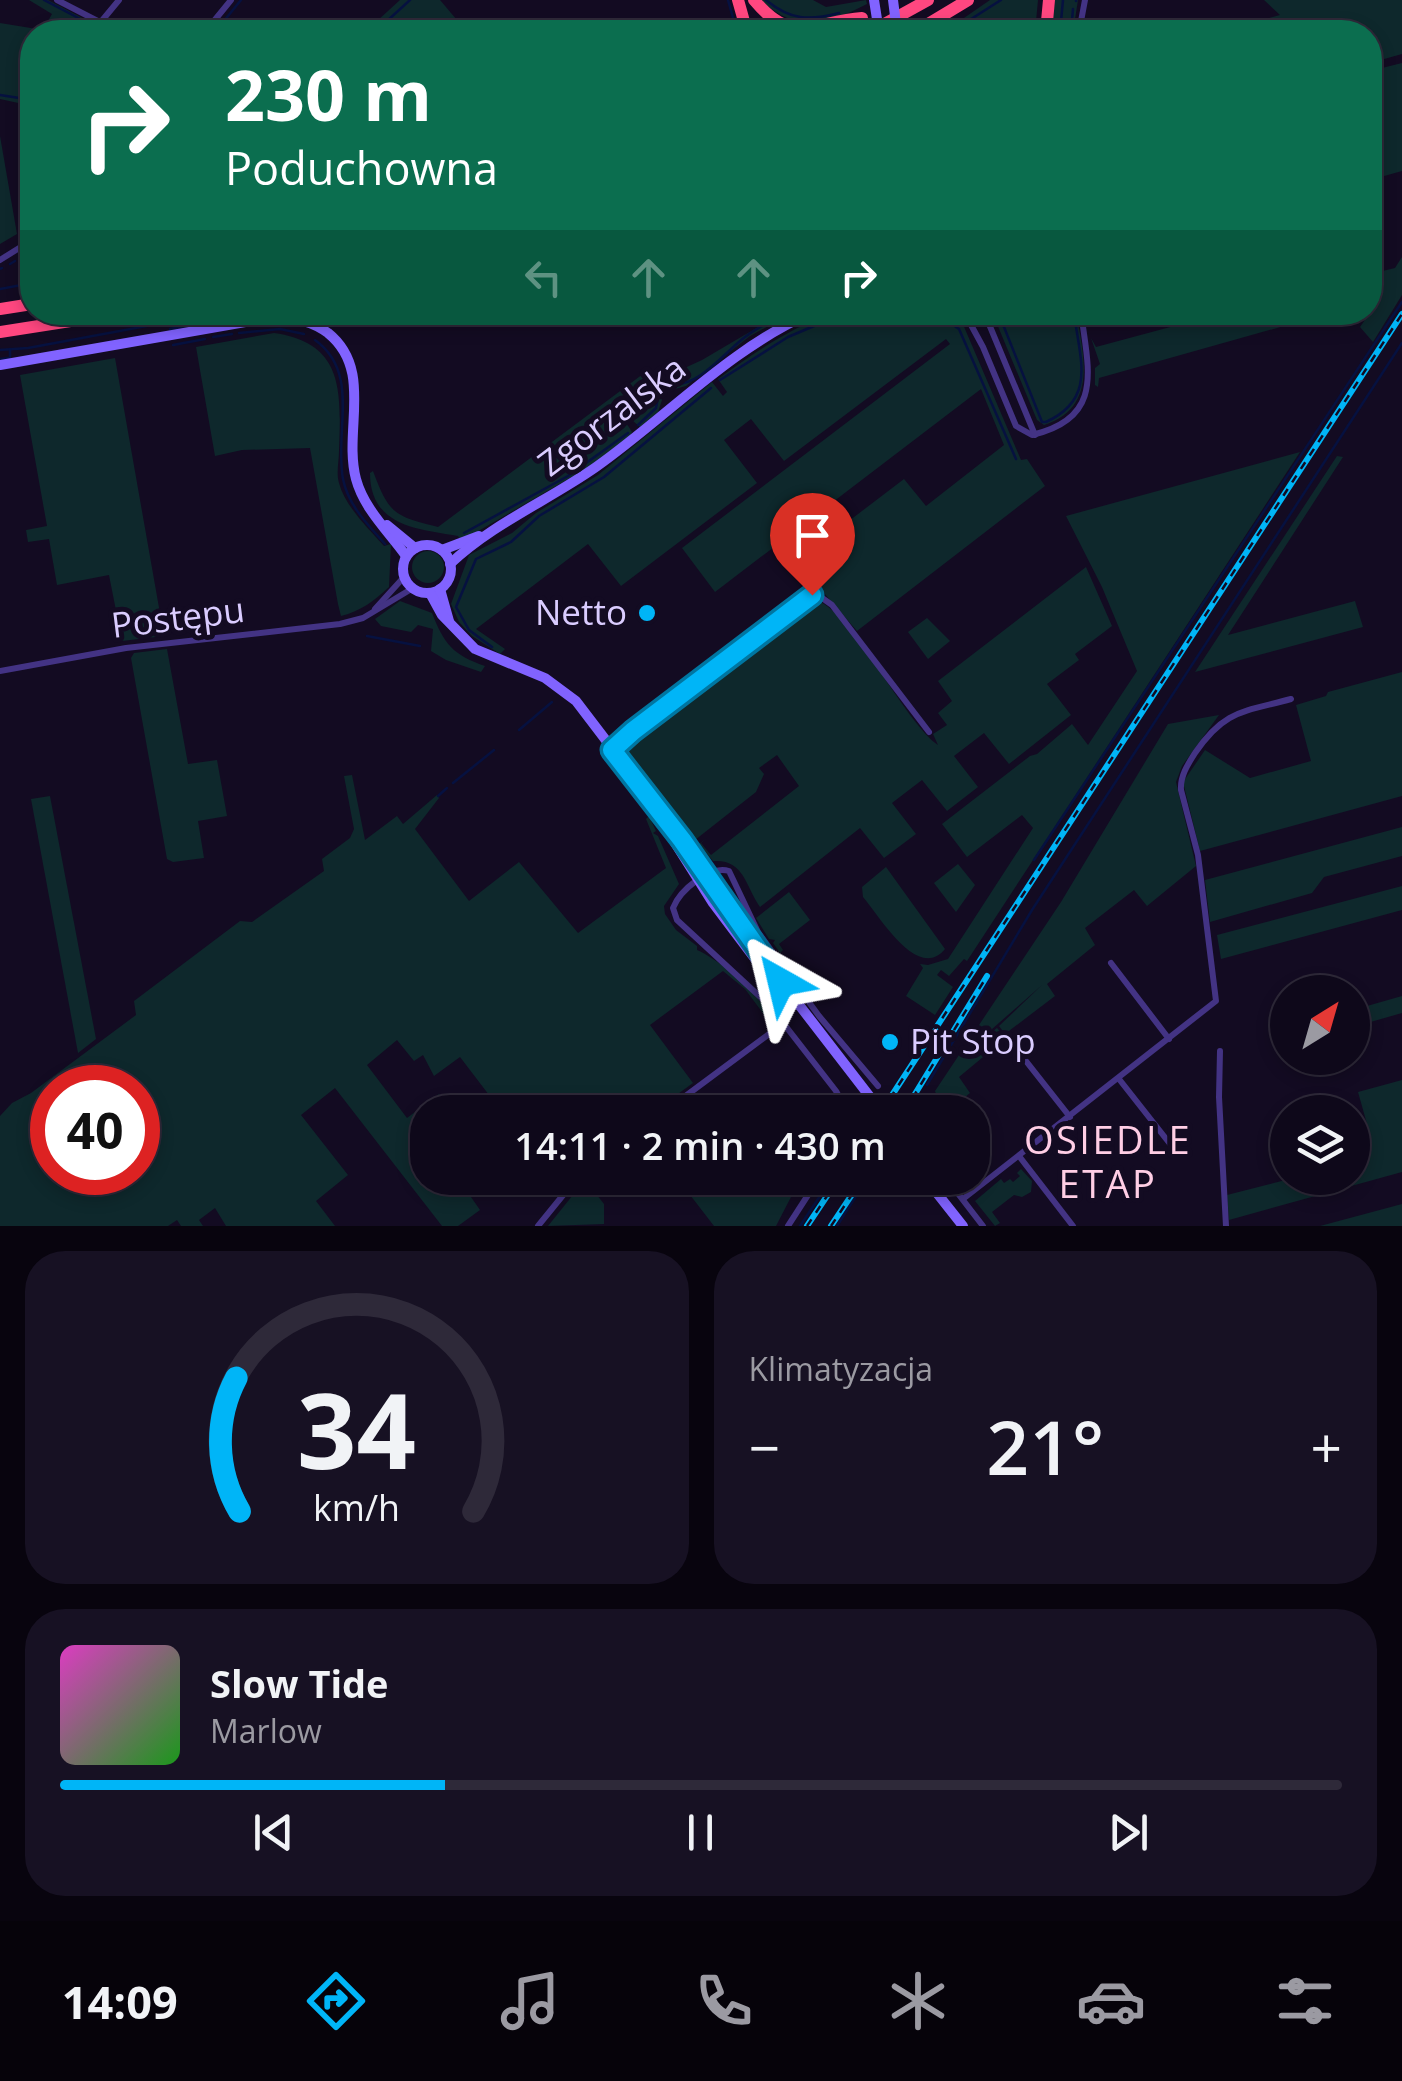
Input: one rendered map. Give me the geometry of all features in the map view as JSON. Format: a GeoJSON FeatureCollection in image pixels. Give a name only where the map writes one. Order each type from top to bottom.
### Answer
{"type":"FeatureCollection","features":[{"type":"Feature","properties":{"kind":"highway"},"geometry":{"type":"LineString","coordinates":[[754,0],[777,20]]}},
{"type":"Feature","properties":{"kind":"highway"},"geometry":{"type":"LineString","coordinates":[[858,20],[892,0]]}},
{"type":"Feature","properties":{"kind":"highway"},"geometry":{"type":"LineString","coordinates":[[892,20],[928,0]]}},
{"type":"Feature","properties":{"kind":"highway"},"geometry":{"type":"LineString","coordinates":[[936,20],[968,0]]}},
{"type":"Feature","properties":{"kind":"highway"},"geometry":{"type":"LineString","coordinates":[[853,20],[862,18]]}},
{"type":"Feature","properties":{"kind":"highway"},"geometry":{"type":"LineString","coordinates":[[0,332],[45,325]]}},
{"type":"Feature","properties":{"kind":"street"},"geometry":{"type":"LineString","coordinates":[[57,0],[94,20]]}},
{"type":"Feature","properties":{"kind":"street"},"geometry":{"type":"LineString","coordinates":[[102,20],[119,0]]}},
{"type":"Feature","properties":{"kind":"street"},"geometry":{"type":"LineString","coordinates":[[215,20],[232,0]]}},
{"type":"Feature","properties":{"kind":"street"},"geometry":{"type":"LineString","coordinates":[[0,365],[235,325]]}},
{"type":"Feature","properties":{"kind":"street"},"geometry":{"type":"LineString","coordinates":[[311,325],[334,339],[348,360],[355,387],[353,458],[358,486],[378,519],[410,552]]}},
{"type":"Feature","properties":{"kind":"street","name":"Zgorzalska"},"geometry":{"type":"LineString","coordinates":[[450,564],[494,530],[624,447],[736,357],[791,325]]}},
{"type":"Feature","properties":{"kind":"street"},"geometry":{"type":"LineString","coordinates":[[971,325],[1016,426],[1036,435]]}},
{"type":"Feature","properties":{"kind":"street"},"geometry":{"type":"LineString","coordinates":[[989,325],[1036,435]]}},
{"type":"Feature","properties":{"kind":"street"},"geometry":{"type":"LineString","coordinates":[[1036,435],[1071,417],[1085,398],[1089,364],[1083,325]]}},
{"type":"Feature","properties":{"kind":"street","name":"Zgorzalska"},"geometry":{"type":"LineString","coordinates":[[442,550],[494,530]]}},
{"type":"Feature","properties":{"kind":"street"},"geometry":{"type":"LineString","coordinates":[[404,577],[413,588],[435,591],[448,580],[450,564],[442,550],[427,545],[410,552]]}},
{"type":"Feature","properties":{"kind":"street"},"geometry":{"type":"LineString","coordinates":[[372,612],[404,577],[410,552]]}},
{"type":"Feature","properties":{"kind":"street","name":"Postępu"},"geometry":{"type":"LineString","coordinates":[[0,671],[119,648],[328,626],[362,618],[413,588]]}},
{"type":"Feature","properties":{"kind":"street"},"geometry":{"type":"LineString","coordinates":[[435,591],[463,640],[480,652],[542,676],[568,694],[864,1095]]}},
{"type":"Feature","properties":{"kind":"street"},"geometry":{"type":"LineString","coordinates":[[612,750],[812,595],[823,596],[832,605],[929,732]]}},
{"type":"Feature","properties":{"kind":"street"},"geometry":{"type":"LineString","coordinates":[[962,1199],[1216,1002],[1198,856],[1180,784],[1189,762],[1218,723],[1232,715],[1292,699]]}},
{"type":"Feature","properties":{"kind":"street"},"geometry":{"type":"LineString","coordinates":[[838,1095],[756,992],[675,917],[677,898],[702,879],[722,868],[732,874],[758,932],[819,1016],[878,1086]]}},
{"type":"Feature","properties":{"kind":"street"},"geometry":{"type":"LineString","coordinates":[[1111,964],[1169,1039]]}},
{"type":"Feature","properties":{"kind":"street"},"geometry":{"type":"LineString","coordinates":[[687,1095],[784,1023]]}},
{"type":"Feature","properties":{"kind":"street"},"geometry":{"type":"LineString","coordinates":[[1220,1051],[1226,1226]]}},
{"type":"Feature","properties":{"kind":"street"},"geometry":{"type":"LineString","coordinates":[[1022,1056],[1070,1117]]}},
{"type":"Feature","properties":{"kind":"street"},"geometry":{"type":"LineString","coordinates":[[1118,1079],[1178,1154]]}},
{"type":"Feature","properties":{"kind":"street"},"geometry":{"type":"LineString","coordinates":[[1019,1156],[1073,1226]]}},
{"type":"Feature","properties":{"kind":"street"},"geometry":{"type":"LineString","coordinates":[[538,1226],[563,1195]]}},
{"type":"Feature","properties":{"kind":"street"},"geometry":{"type":"LineString","coordinates":[[788,1226],[809,1195]]}},
{"type":"Feature","properties":{"kind":"street"},"geometry":{"type":"LineString","coordinates":[[940,1195],[966,1226]]}},
{"type":"Feature","properties":{"kind":"street"},"geometry":{"type":"LineString","coordinates":[[945,1195],[966,1226]]}},
{"type":"Feature","properties":{"kind":"street"},"geometry":{"type":"LineString","coordinates":[[959,1195],[983,1226]]}},
{"type":"Feature","properties":{"kind":"green space"},"geometry":{"type":"Polygon","coordinates":[[[29,0],[48,0],[86,20],[49,20],[52,14],[29,0]]]}},
{"type":"Feature","properties":{"kind":"green space"},"geometry":{"type":"Polygon","coordinates":[[[400,0],[440,0],[457,20],[378,20],[400,0]]]}},
{"type":"Feature","properties":{"kind":"green space"},"geometry":{"type":"Polygon","coordinates":[[[760,0],[813,0],[826,7],[866,0],[867,4],[827,20],[793,20],[760,0]]]}},
{"type":"Feature","properties":{"kind":"green space"},"geometry":{"type":"Polygon","coordinates":[[[990,0],[1038,0],[1036,20],[961,20],[990,0]]]}},
{"type":"Feature","properties":{"kind":"green space"},"geometry":{"type":"Polygon","coordinates":[[[1055,0],[1078,0],[1075,20],[1052,20],[1055,0]]]}},
{"type":"Feature","properties":{"kind":"green space"},"geometry":{"type":"Polygon","coordinates":[[[1264,0],[1402,0],[1402,54],[1382,60],[1382,20],[1261,20],[1280,15],[1264,0]]]}},
{"type":"Feature","properties":{"kind":"green space"},"geometry":{"type":"Polygon","coordinates":[[[0,23],[20,26],[20,103],[0,99],[0,23]]]}},
{"type":"Feature","properties":{"kind":"green space"},"geometry":{"type":"Polygon","coordinates":[[[1402,63],[1402,171],[1382,177],[1382,68],[1402,63]]]}},
{"type":"Feature","properties":{"kind":"green space"},"geometry":{"type":"Polygon","coordinates":[[[0,136],[17,234],[0,244],[0,136]]]}},
{"type":"Feature","properties":{"kind":"green space"},"geometry":{"type":"Polygon","coordinates":[[[1402,257],[1402,295],[1373,342],[1360,327],[1382,325],[1382,271],[1395,268],[1402,257]]]}},
{"type":"Feature","properties":{"kind":"green space"},"geometry":{"type":"Polygon","coordinates":[[[762,325],[770,325],[686,386],[675,389],[665,377],[762,325]]]}},
{"type":"Feature","properties":{"kind":"green space"},"geometry":{"type":"Polygon","coordinates":[[[963,325],[1021,460],[1027,459],[1045,486],[857,631],[824,593],[813,589],[795,562],[904,479],[926,506],[1004,445],[981,389],[715,592],[682,548],[950,344],[946,339],[784,461],[751,419],[724,440],[757,483],[621,586],[588,544],[476,629],[505,649],[500,654],[472,636],[459,622],[451,604],[469,555],[512,533],[536,513],[598,475],[712,382],[723,396],[727,392],[718,379],[802,326],[963,325]]]}},
{"type":"Feature","properties":{"kind":"green space"},"geometry":{"type":"Polygon","coordinates":[[[997,325],[1078,325],[1084,362],[1080,393],[1061,417],[1044,425],[1037,420],[997,325]]]}},
{"type":"Feature","properties":{"kind":"green space"},"geometry":{"type":"Polygon","coordinates":[[[1178,325],[1287,325],[1099,378],[1098,387],[1095,368],[1100,364],[1091,338],[1096,347],[1178,325]]]}},
{"type":"Feature","properties":{"kind":"green space"},"geometry":{"type":"Polygon","coordinates":[[[274,333],[314,347],[326,359],[338,391],[338,475],[342,492],[384,546],[391,544],[389,587],[367,605],[341,616],[310,448],[242,450],[215,456],[196,347],[274,333]]]}},
{"type":"Feature","properties":{"kind":"green space"},"geometry":{"type":"Polygon","coordinates":[[[115,358],[164,636],[122,641],[109,575],[57,585],[49,539],[28,542],[26,530],[47,526],[20,375],[115,358]]]}},
{"type":"Feature","properties":{"kind":"green space"},"geometry":{"type":"Polygon","coordinates":[[[647,371],[662,400],[658,412],[640,427],[626,415],[623,418],[632,432],[630,436],[589,467],[461,541],[458,536],[399,522],[378,504],[372,491],[373,471],[395,511],[438,527],[647,371]]]}},
{"type":"Feature","properties":{"kind":"green space"},"geometry":{"type":"Polygon","coordinates":[[[1300,452],[967,961],[964,959],[949,976],[941,970],[937,975],[953,987],[935,1015],[906,996],[923,968],[920,964],[948,959],[1033,828],[1022,815],[967,857],[942,824],[1072,724],[1088,745],[1137,671],[1102,587],[1066,516],[1300,452]]]}},
{"type":"Feature","properties":{"kind":"green space"},"geometry":{"type":"Polygon","coordinates":[[[1337,456],[1343,457],[1228,635],[1355,601],[1363,627],[1195,672],[1337,456]]]}},
{"type":"Feature","properties":{"kind":"green space"},"geometry":{"type":"Polygon","coordinates":[[[428,551],[439,556],[444,567],[439,578],[428,583],[417,578],[412,567],[417,556],[428,551]]]}},
{"type":"Feature","properties":{"kind":"green space"},"geometry":{"type":"Polygon","coordinates":[[[1086,567],[1112,626],[1075,654],[1079,660],[1047,684],[1071,715],[1009,764],[984,733],[954,756],[978,787],[947,811],[922,780],[892,803],[916,834],[884,858],[860,828],[760,907],[738,869],[713,861],[699,844],[707,838],[701,843],[711,855],[799,786],[777,755],[759,768],[764,774],[756,792],[695,840],[622,752],[633,733],[808,601],[815,600],[845,623],[924,733],[938,745],[933,734],[947,725],[938,713],[952,701],[938,681],[1086,567]]]}},
{"type":"Feature","properties":{"kind":"green space"},"geometry":{"type":"Polygon","coordinates":[[[400,601],[432,613],[451,647],[485,666],[481,672],[431,651],[433,629],[418,625],[411,632],[381,626],[375,619],[400,601]]]}},
{"type":"Feature","properties":{"kind":"green space"},"geometry":{"type":"Polygon","coordinates":[[[927,618],[950,641],[928,659],[908,632],[927,618]]]}},
{"type":"Feature","properties":{"kind":"green space"},"geometry":{"type":"Polygon","coordinates":[[[167,649],[188,764],[217,760],[227,816],[198,821],[204,858],[173,862],[167,859],[131,658],[134,653],[167,649]]]}},
{"type":"Feature","properties":{"kind":"green space"},"geometry":{"type":"Polygon","coordinates":[[[1402,672],[1402,796],[1200,851],[1183,782],[1205,750],[1250,778],[1311,761],[1296,705],[1402,672]]]}},
{"type":"Feature","properties":{"kind":"green space"},"geometry":{"type":"Polygon","coordinates":[[[1219,715],[1182,766],[1176,782],[1196,866],[1147,906],[1134,890],[1085,928],[1095,945],[1047,984],[1055,996],[1005,1034],[999,1026],[1042,985],[966,1052],[997,1028],[1006,1038],[959,1077],[970,1093],[937,1095],[935,1091],[1061,902],[1168,724],[1219,715]]]}},
{"type":"Feature","properties":{"kind":"green space"},"geometry":{"type":"Polygon","coordinates":[[[352,775],[365,840],[397,816],[403,824],[437,795],[439,798],[415,829],[469,901],[519,862],[578,933],[666,868],[646,819],[649,816],[656,831],[653,833],[658,836],[679,884],[664,906],[665,914],[697,950],[730,971],[753,993],[771,1024],[745,989],[723,971],[650,1025],[693,1083],[676,1095],[489,1095],[460,1057],[434,1076],[423,1055],[414,1061],[397,1040],[367,1065],[407,1118],[410,1116],[410,1185],[335,1088],[301,1115],[348,1175],[316,1201],[335,1226],[226,1226],[215,1208],[199,1220],[203,1226],[181,1226],[177,1220],[168,1226],[0,1226],[0,1116],[12,1103],[30,1094],[30,1195],[160,1195],[160,1065],[69,1065],[136,1015],[134,1001],[240,921],[252,922],[324,871],[322,859],[350,838],[354,829],[344,776],[352,775]]]}},
{"type":"Feature","properties":{"kind":"green space"},"geometry":{"type":"Polygon","coordinates":[[[50,796],[96,1039],[78,1053],[31,799],[50,796]]]}},
{"type":"Feature","properties":{"kind":"green space"},"geometry":{"type":"Polygon","coordinates":[[[1402,827],[1402,856],[1324,877],[1312,893],[1210,922],[1205,880],[1402,827]]]}},
{"type":"Feature","properties":{"kind":"green space"},"geometry":{"type":"Polygon","coordinates":[[[958,864],[975,885],[956,912],[934,883],[958,864]]]}},
{"type":"Feature","properties":{"kind":"green space"},"geometry":{"type":"Polygon","coordinates":[[[886,867],[945,949],[934,957],[923,958],[900,943],[863,897],[862,887],[886,867]]]}},
{"type":"Feature","properties":{"kind":"green space"},"geometry":{"type":"Polygon","coordinates":[[[1402,886],[1402,910],[1221,959],[1217,935],[1402,886]]]}},
{"type":"Feature","properties":{"kind":"green space"},"geometry":{"type":"Polygon","coordinates":[[[789,892],[810,920],[779,944],[783,950],[780,953],[775,940],[769,939],[756,918],[789,892]]]}},
{"type":"Feature","properties":{"kind":"green space"},"geometry":{"type":"Polygon","coordinates":[[[1402,996],[1402,1013],[1370,1022],[1370,1005],[1402,996]]]}},
{"type":"Feature","properties":{"kind":"green space"},"geometry":{"type":"Polygon","coordinates":[[[1402,1080],[1402,1172],[1370,1181],[1370,1095],[1358,1092],[1402,1080]]]}},
{"type":"Feature","properties":{"kind":"green space"},"geometry":{"type":"Polygon","coordinates":[[[1021,1169],[1032,1181],[1031,1192],[1022,1197],[1014,1195],[992,1212],[1000,1223],[995,1226],[975,1201],[990,1195],[990,1188],[1001,1179],[1004,1183],[1010,1179],[1013,1182],[1020,1176],[1017,1173],[1021,1169]]]}},
{"type":"Feature","properties":{"kind":"green space"},"geometry":{"type":"Polygon","coordinates":[[[1270,1184],[1270,1195],[1319,1195],[1229,1220],[1227,1195],[1270,1184]]]}},
{"type":"Feature","properties":{"kind":"green space"},"geometry":{"type":"Polygon","coordinates":[[[418,1195],[470,1195],[480,1210],[458,1226],[442,1226],[418,1195]]]}},
{"type":"Feature","properties":{"kind":"green space"},"geometry":{"type":"Polygon","coordinates":[[[573,1195],[597,1195],[604,1204],[604,1224],[548,1226],[573,1195]]]}},
{"type":"Feature","properties":{"kind":"green space"},"geometry":{"type":"Polygon","coordinates":[[[690,1195],[790,1195],[776,1226],[714,1226],[690,1195]]]}},
{"type":"Feature","properties":{"kind":"green space"},"geometry":{"type":"Polygon","coordinates":[[[1402,1204],[1402,1226],[1320,1226],[1402,1204]]]}},
{"type":"Feature","properties":{"kind":"waterway"},"geometry":{"type":"LineString","coordinates":[[44,0],[82,20]]}},
{"type":"Feature","properties":{"kind":"waterway"},"geometry":{"type":"LineString","coordinates":[[225,20],[241,0]]}},
{"type":"Feature","properties":{"kind":"waterway"},"geometry":{"type":"LineString","coordinates":[[388,20],[410,0]]}},
{"type":"Feature","properties":{"kind":"waterway"},"geometry":{"type":"LineString","coordinates":[[728,0],[734,20]]}},
{"type":"Feature","properties":{"kind":"waterway"},"geometry":{"type":"LineString","coordinates":[[766,0],[783,12],[800,17],[839,13]]}},
{"type":"Feature","properties":{"kind":"waterway"},"geometry":{"type":"LineString","coordinates":[[970,20],[1001,0]]}},
{"type":"Feature","properties":{"kind":"waterway"},"geometry":{"type":"LineString","coordinates":[[1061,20],[1063,0]]}},
{"type":"Feature","properties":{"kind":"waterway"},"geometry":{"type":"LineString","coordinates":[[1072,20],[1073,9]]}},
{"type":"Feature","properties":{"kind":"waterway"},"geometry":{"type":"LineString","coordinates":[[0,95],[20,98]]}},
{"type":"Feature","properties":{"kind":"waterway"},"geometry":{"type":"LineString","coordinates":[[10,264],[15,261]]}},
{"type":"Feature","properties":{"kind":"waterway"},"geometry":{"type":"LineString","coordinates":[[0,289],[20,285]]}},
{"type":"Feature","properties":{"kind":"waterway"},"geometry":{"type":"LineString","coordinates":[[1034,860],[1402,302]]}},
{"type":"Feature","properties":{"kind":"waterway"},"geometry":{"type":"LineString","coordinates":[[0,350],[152,325]]}},
{"type":"Feature","properties":{"kind":"waterway"},"geometry":{"type":"LineString","coordinates":[[170,329],[190,325]]}},
{"type":"Feature","properties":{"kind":"waterway"},"geometry":{"type":"LineString","coordinates":[[673,384],[693,380],[764,325]]}},
{"type":"Feature","properties":{"kind":"waterway"},"geometry":{"type":"LineString","coordinates":[[720,380],[788,337],[816,325]]}},
{"type":"Feature","properties":{"kind":"waterway"},"geometry":{"type":"LineString","coordinates":[[953,325],[959,329],[1016,459]]}},
{"type":"Feature","properties":{"kind":"waterway"},"geometry":{"type":"LineString","coordinates":[[1003,325],[1042,422],[1062,412],[1079,389],[1081,361],[1076,325]]}},
{"type":"Feature","properties":{"kind":"waterway"},"geometry":{"type":"LineString","coordinates":[[239,333],[280,329],[304,334]]}},
{"type":"Feature","properties":{"kind":"waterway"},"geometry":{"type":"LineString","coordinates":[[213,337],[232,334]]}},
{"type":"Feature","properties":{"kind":"waterway"},"geometry":{"type":"LineString","coordinates":[[173,345],[205,339]]}},
{"type":"Feature","properties":{"kind":"waterway"},"geometry":{"type":"LineString","coordinates":[[315,340],[329,353],[342,386],[341,461],[349,497],[385,544]]}},
{"type":"Feature","properties":{"kind":"waterway"},"geometry":{"type":"LineString","coordinates":[[927,1085],[1032,910],[1402,343]]}},
{"type":"Feature","properties":{"kind":"waterway"},"geometry":{"type":"LineString","coordinates":[[0,359],[10,358],[10,349]]}},
{"type":"Feature","properties":{"kind":"waterway"},"geometry":{"type":"LineString","coordinates":[[492,647],[469,630],[456,607],[476,559],[511,542],[539,516],[604,477],[711,388]]}},
{"type":"Feature","properties":{"kind":"waterway"},"geometry":{"type":"LineString","coordinates":[[638,425],[656,408],[658,397]]}},
{"type":"Feature","properties":{"kind":"waterway"},"geometry":{"type":"LineString","coordinates":[[464,533],[568,476],[628,433]]}},
{"type":"Feature","properties":{"kind":"waterway"},"geometry":{"type":"LineString","coordinates":[[367,636],[420,646]]}},
{"type":"Feature","properties":{"kind":"waterway"},"geometry":{"type":"LineString","coordinates":[[519,730],[552,702]]}},
{"type":"Feature","properties":{"kind":"waterway"},"geometry":{"type":"LineString","coordinates":[[453,783],[494,750]]}},
{"type":"Feature","properties":{"kind":"waterway"},"geometry":{"type":"LineString","coordinates":[[438,796],[447,788]]}},
{"type":"Feature","properties":{"kind":"waterway"},"geometry":{"type":"LineString","coordinates":[[800,1226],[821,1195]]}},
{"type":"Feature","properties":{"kind":"waterway"},"geometry":{"type":"LineString","coordinates":[[837,1226],[856,1196]]}},
{"type":"Feature","properties":{"kind":"railway"},"geometry":{"type":"LineString","coordinates":[[892,1095],[1402,314]]}},
{"type":"Feature","properties":{"kind":"railway"},"geometry":{"type":"LineString","coordinates":[[914,1095],[987,976]]}},
{"type":"Feature","properties":{"kind":"railway"},"geometry":{"type":"LineString","coordinates":[[807,1226],[828,1195]]}},
{"type":"Feature","properties":{"kind":"railway"},"geometry":{"type":"LineString","coordinates":[[831,1226],[852,1195]]}},
{"type":"Feature","properties":{"kind":"place","name":"Netto"},"geometry":{"type":"Point","coordinates":[647,613]}},
{"type":"Feature","properties":{"kind":"place","name":"Pit Stop"},"geometry":{"type":"Point","coordinates":[890,1042]}},
{"type":"Feature","properties":{"kind":"district","name":"OSIEDLE ETAP"},"geometry":{"type":"Point","coordinates":[1108,1163]}},
{"type":"Feature","properties":{"kind":"route"},"geometry":{"type":"LineString","coordinates":[[781,982],[682,840],[612,750],[812,595]]}}]}
